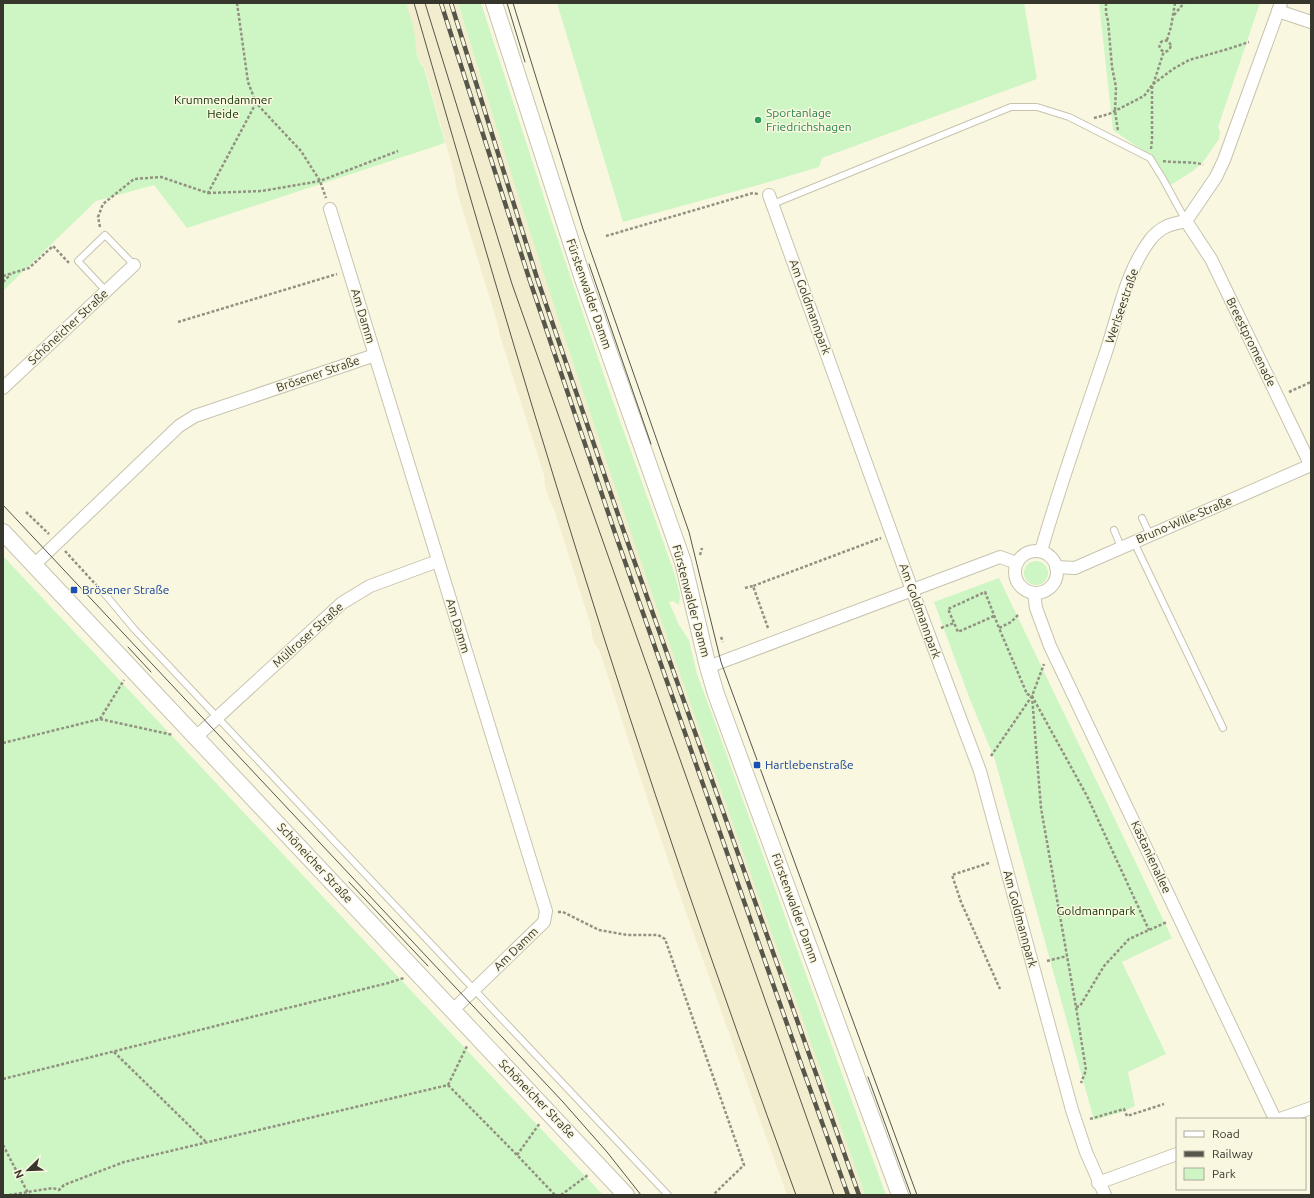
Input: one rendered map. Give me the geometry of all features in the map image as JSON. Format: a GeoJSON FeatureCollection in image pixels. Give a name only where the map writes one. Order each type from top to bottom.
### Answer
{"type":"FeatureCollection","features":[{"type":"Feature","properties":{"kind":"main road","name":"Fürstenwalder Damm"},"geometry":{"type":"LineString","coordinates":[[494,3],[584,279],[683,562],[708,667],[719,701],[900,1195]]}},
{"type":"Feature","properties":{"kind":"main road","name":"Schöneicher Straße"},"geometry":{"type":"LineString","coordinates":[[3,532],[626,1195]]}},
{"type":"Feature","properties":{"kind":"street"},"geometry":{"type":"LineString","coordinates":[[1186,221],[1216,177],[1224,160],[1280,7],[1311,22]]}},
{"type":"Feature","properties":{"kind":"street","name":"Am Goldmannpark"},"geometry":{"type":"LineString","coordinates":[[771,200],[891,534],[980,771],[1072,1110],[1098,1183],[1105,1195]]}},
{"type":"Feature","properties":{"kind":"street","name":"Am Damm"},"geometry":{"type":"LineString","coordinates":[[330,209],[546,911],[544,922],[453,1010]]}},
{"type":"Feature","properties":{"kind":"street","name":"Breestpromenade"},"geometry":{"type":"LineString","coordinates":[[1186,221],[1211,259],[1311,466]]}},
{"type":"Feature","properties":{"kind":"street","name":"Werlseestraße"},"geometry":{"type":"LineString","coordinates":[[1041,551],[1075,443],[1106,354],[1124,294],[1137,262],[1149,241],[1160,229],[1186,221]]}},
{"type":"Feature","properties":{"kind":"street","name":"Schöneicher Straße"},"geometry":{"type":"LineString","coordinates":[[3,388],[134,265]]}},
{"type":"Feature","properties":{"kind":"street","name":"Brösener Straße"},"geometry":{"type":"LineString","coordinates":[[34,564],[178,426],[195,416],[375,355]]}},
{"type":"Feature","properties":{"kind":"street","name":"Bruno-Wille-Straße"},"geometry":{"type":"LineString","coordinates":[[1056,567],[1075,568],[1311,466]]}},
{"type":"Feature","properties":{"kind":"street"},"geometry":{"type":"LineString","coordinates":[[1032,551],[1041,551],[1051,557],[1056,567],[1056,577],[1051,585],[1044,591],[1034,593],[1025,589],[1018,582],[1015,572],[1016,563],[1023,555],[1032,551]]}},
{"type":"Feature","properties":{"kind":"street"},"geometry":{"type":"LineString","coordinates":[[708,667],[1000,557],[1016,563]]}},
{"type":"Feature","properties":{"kind":"street","name":"Müllroser Straße"},"geometry":{"type":"LineString","coordinates":[[196,737],[342,604],[370,586],[438,561]]}},
{"type":"Feature","properties":{"kind":"street","name":"Kastanienallee"},"geometry":{"type":"LineString","coordinates":[[1034,593],[1036,608],[1050,646],[1275,1118]]}},
{"type":"Feature","properties":{"kind":"street"},"geometry":{"type":"LineString","coordinates":[[1283,1118],[1311,1108]]}},
{"type":"Feature","properties":{"kind":"street"},"geometry":{"type":"LineString","coordinates":[[1098,1183],[1176,1154]]}},
{"type":"Feature","properties":{"kind":"lane"},"geometry":{"type":"LineString","coordinates":[[771,200],[1011,107],[1037,107],[1070,117],[1150,158],[1186,221]]}},
{"type":"Feature","properties":{"kind":"lane"},"geometry":{"type":"LineString","coordinates":[[101,230],[134,265]]}},
{"type":"Feature","properties":{"kind":"lane"},"geometry":{"type":"LineString","coordinates":[[105,235],[78,261],[106,291]]}},
{"type":"Feature","properties":{"kind":"lane"},"geometry":{"type":"LineString","coordinates":[[1142,518],[1150,535]]}},
{"type":"Feature","properties":{"kind":"lane"},"geometry":{"type":"LineString","coordinates":[[1114,530],[1121,548]]}},
{"type":"Feature","properties":{"kind":"lane"},"geometry":{"type":"LineString","coordinates":[[1134,542],[1223,728]]}},
{"type":"Feature","properties":{"kind":"lane"},"geometry":{"type":"LineString","coordinates":[[104,593],[136,630],[668,1195]]}},
{"type":"Feature","properties":{"kind":"path"},"geometry":{"type":"LineString","coordinates":[[237,3],[248,82],[256,103],[301,151],[320,181],[330,209]]}},
{"type":"Feature","properties":{"kind":"path"},"geometry":{"type":"LineString","coordinates":[[1106,3],[1112,67],[1116,87],[1115,111],[1118,130],[1124,145]]}},
{"type":"Feature","properties":{"kind":"path"},"geometry":{"type":"LineString","coordinates":[[1167,40],[1175,3]]}},
{"type":"Feature","properties":{"kind":"path"},"geometry":{"type":"LineString","coordinates":[[1173,16],[1184,3]]}},
{"type":"Feature","properties":{"kind":"path"},"geometry":{"type":"LineString","coordinates":[[1164,51],[1169,50],[1171,46],[1170,42],[1167,40]]}},
{"type":"Feature","properties":{"kind":"path"},"geometry":{"type":"LineString","coordinates":[[1164,51],[1161,50],[1160,44],[1162,41],[1167,40]]}},
{"type":"Feature","properties":{"kind":"path"},"geometry":{"type":"LineString","coordinates":[[1090,116],[1096,118],[1115,111],[1144,96],[1153,84],[1173,69],[1189,60],[1249,42]]}},
{"type":"Feature","properties":{"kind":"path"},"geometry":{"type":"LineString","coordinates":[[1164,51],[1153,84],[1152,139],[1150,158],[1170,163],[1199,163],[1203,165]]}},
{"type":"Feature","properties":{"kind":"path"},"geometry":{"type":"LineString","coordinates":[[208,193],[256,103]]}},
{"type":"Feature","properties":{"kind":"path"},"geometry":{"type":"LineString","coordinates":[[101,230],[98,217],[103,204],[134,179],[161,177],[208,193],[262,192],[320,181],[398,151]]}},
{"type":"Feature","properties":{"kind":"path"},"geometry":{"type":"LineString","coordinates":[[606,236],[753,193],[771,200]]}},
{"type":"Feature","properties":{"kind":"path"},"geometry":{"type":"LineString","coordinates":[[3,276],[29,268],[53,246],[69,263],[78,261]]}},
{"type":"Feature","properties":{"kind":"path"},"geometry":{"type":"LineString","coordinates":[[178,322],[349,270]]}},
{"type":"Feature","properties":{"kind":"path"},"geometry":{"type":"LineString","coordinates":[[3,282],[11,274]]}},
{"type":"Feature","properties":{"kind":"path"},"geometry":{"type":"LineString","coordinates":[[1278,397],[1311,382]]}},
{"type":"Feature","properties":{"kind":"path"},"geometry":{"type":"LineString","coordinates":[[745,588],[891,534]]}},
{"type":"Feature","properties":{"kind":"path"},"geometry":{"type":"LineString","coordinates":[[700,555],[702,548]]}},
{"type":"Feature","properties":{"kind":"path"},"geometry":{"type":"LineString","coordinates":[[753,586],[768,628]]}},
{"type":"Feature","properties":{"kind":"path"},"geometry":{"type":"LineString","coordinates":[[994,616],[958,632],[948,609],[985,592],[1027,694],[1032,696],[1087,796],[1149,930]]}},
{"type":"Feature","properties":{"kind":"path"},"geometry":{"type":"LineString","coordinates":[[999,628],[1011,622],[1018,615]]}},
{"type":"Feature","properties":{"kind":"path"},"geometry":{"type":"LineString","coordinates":[[941,628],[954,622]]}},
{"type":"Feature","properties":{"kind":"path"},"geometry":{"type":"LineString","coordinates":[[722,638],[723,642]]}},
{"type":"Feature","properties":{"kind":"path"},"geometry":{"type":"LineString","coordinates":[[991,756],[1032,696],[1045,661]]}},
{"type":"Feature","properties":{"kind":"path"},"geometry":{"type":"LineString","coordinates":[[100,719],[124,680]]}},
{"type":"Feature","properties":{"kind":"path"},"geometry":{"type":"LineString","coordinates":[[1032,696],[1041,808],[1086,1070],[1081,1083]]}},
{"type":"Feature","properties":{"kind":"path"},"geometry":{"type":"LineString","coordinates":[[3,744],[100,719],[176,736]]}},
{"type":"Feature","properties":{"kind":"path"},"geometry":{"type":"LineString","coordinates":[[989,864],[952,875],[961,902],[1000,989]]}},
{"type":"Feature","properties":{"kind":"path"},"geometry":{"type":"LineString","coordinates":[[546,911],[563,912],[599,930],[627,935],[658,935],[665,939],[744,1165],[713,1195]]}},
{"type":"Feature","properties":{"kind":"path"},"geometry":{"type":"LineString","coordinates":[[1076,1007],[1080,1006],[1104,966],[1129,939],[1167,922]]}},
{"type":"Feature","properties":{"kind":"path"},"geometry":{"type":"LineString","coordinates":[[1047,961],[1067,956]]}},
{"type":"Feature","properties":{"kind":"path"},"geometry":{"type":"LineString","coordinates":[[3,1079],[388,983]]}},
{"type":"Feature","properties":{"kind":"path"},"geometry":{"type":"LineString","coordinates":[[448,1085],[467,1046]]}},
{"type":"Feature","properties":{"kind":"path"},"geometry":{"type":"LineString","coordinates":[[114,1052],[206,1142]]}},
{"type":"Feature","properties":{"kind":"path"},"geometry":{"type":"LineString","coordinates":[[9,1195],[28,1194],[53,1188],[60,1190],[64,1185],[124,1162],[448,1085]]}},
{"type":"Feature","properties":{"kind":"path"},"geometry":{"type":"LineString","coordinates":[[448,1085],[555,1195]]}},
{"type":"Feature","properties":{"kind":"path"},"geometry":{"type":"LineString","coordinates":[[1090,1119],[1124,1109],[1127,1116],[1164,1104]]}},
{"type":"Feature","properties":{"kind":"path"},"geometry":{"type":"LineString","coordinates":[[517,1155],[540,1123]]}},
{"type":"Feature","properties":{"kind":"path"},"geometry":{"type":"LineString","coordinates":[[3,1145],[28,1194]]}},
{"type":"Feature","properties":{"kind":"path"},"geometry":{"type":"LineString","coordinates":[[561,1195],[588,1175]]}},
{"type":"Feature","properties":{"kind":"shaded area"},"geometry":{"type":"Polygon","coordinates":[[[406,3],[458,3],[484,88],[580,383],[865,1195],[787,1195],[688,918],[648,801],[600,652],[592,637],[591,626],[554,509],[549,499],[545,486],[544,475],[500,336],[498,325],[459,198],[455,177],[425,68],[419,60],[415,47],[415,37],[406,3]]]}},
{"type":"Feature","properties":{"kind":"green space","name":"Krummendammer Heide"},"geometry":{"type":"Polygon","coordinates":[[[3,3],[406,3],[414,29],[416,50],[424,68],[445,143],[187,228],[154,185],[96,201],[3,291],[3,3]]]}},
{"type":"Feature","properties":{"kind":"green space"},"geometry":{"type":"Polygon","coordinates":[[[458,3],[481,3],[551,219],[609,390],[674,572],[680,594],[679,605],[673,601],[669,602],[679,625],[689,640],[697,674],[886,1195],[865,1195],[603,452],[553,303],[458,3]]]}},
{"type":"Feature","properties":{"kind":"green space","name":"Sportanlage Friedrichshagen"},"geometry":{"type":"Polygon","coordinates":[[[557,3],[1024,3],[1037,79],[822,158],[819,167],[623,222],[557,3]]]}},
{"type":"Feature","properties":{"kind":"green space"},"geometry":{"type":"Polygon","coordinates":[[[1099,3],[1260,3],[1218,127],[1220,132],[1219,139],[1203,162],[1193,171],[1169,186],[1155,159],[1113,130],[1099,3]]]}},
{"type":"Feature","properties":{"kind":"green space"},"geometry":{"type":"Polygon","coordinates":[[[3,556],[603,1195],[3,1195],[3,556]]]}},
{"type":"Feature","properties":{"kind":"green space"},"geometry":{"type":"Polygon","coordinates":[[[1036,561],[1045,564],[1048,573],[1045,582],[1036,585],[1027,582],[1024,573],[1027,564],[1036,561]]]}},
{"type":"Feature","properties":{"kind":"green space","name":"Goldmannpark"},"geometry":{"type":"Polygon","coordinates":[[[999,578],[1172,938],[1122,962],[1166,1054],[1128,1072],[1135,1106],[1122,1112],[1094,1120],[995,760],[969,697],[934,602],[999,578]]]}},
{"type":"Feature","properties":{"kind":"tram line"},"geometry":{"type":"LineString","coordinates":[[414,3],[514,347],[602,633],[682,875],[796,1195]]}},
{"type":"Feature","properties":{"kind":"tram line"},"geometry":{"type":"LineString","coordinates":[[425,3],[512,284],[834,1195]]}},
{"type":"Feature","properties":{"kind":"tram line"},"geometry":{"type":"LineString","coordinates":[[507,3],[525,62]]}},
{"type":"Feature","properties":{"kind":"tram line"},"geometry":{"type":"LineString","coordinates":[[513,3],[583,229],[689,532],[721,662],[917,1195]]}},
{"type":"Feature","properties":{"kind":"tram line"},"geometry":{"type":"LineString","coordinates":[[589,264],[651,444]]}},
{"type":"Feature","properties":{"kind":"tram line"},"geometry":{"type":"LineString","coordinates":[[3,505],[563,1102],[607,1152],[641,1195]]}},
{"type":"Feature","properties":{"kind":"tram line"},"geometry":{"type":"LineString","coordinates":[[128,647],[151,672]]}},
{"type":"Feature","properties":{"kind":"tram line"},"geometry":{"type":"LineString","coordinates":[[349,882],[428,966]]}},
{"type":"Feature","properties":{"kind":"tram line"},"geometry":{"type":"LineString","coordinates":[[868,1077],[911,1195]]}},
{"type":"Feature","properties":{"kind":"railway"},"geometry":{"type":"LineString","coordinates":[[441,3],[528,275],[616,536],[848,1195]]}},
{"type":"Feature","properties":{"kind":"railway"},"geometry":{"type":"LineString","coordinates":[[451,3],[537,278],[624,532],[859,1195]]}},
{"type":"Feature","properties":{"kind":"place","name":"Sportanlage Friedrichshagen"},"geometry":{"type":"Point","coordinates":[758,120]}},
{"type":"Feature","properties":{"kind":"place","name":"Brösener Straße"},"geometry":{"type":"Point","coordinates":[74,590]}},
{"type":"Feature","properties":{"kind":"place","name":"Hartlebenstraße"},"geometry":{"type":"Point","coordinates":[757,765]}}]}
